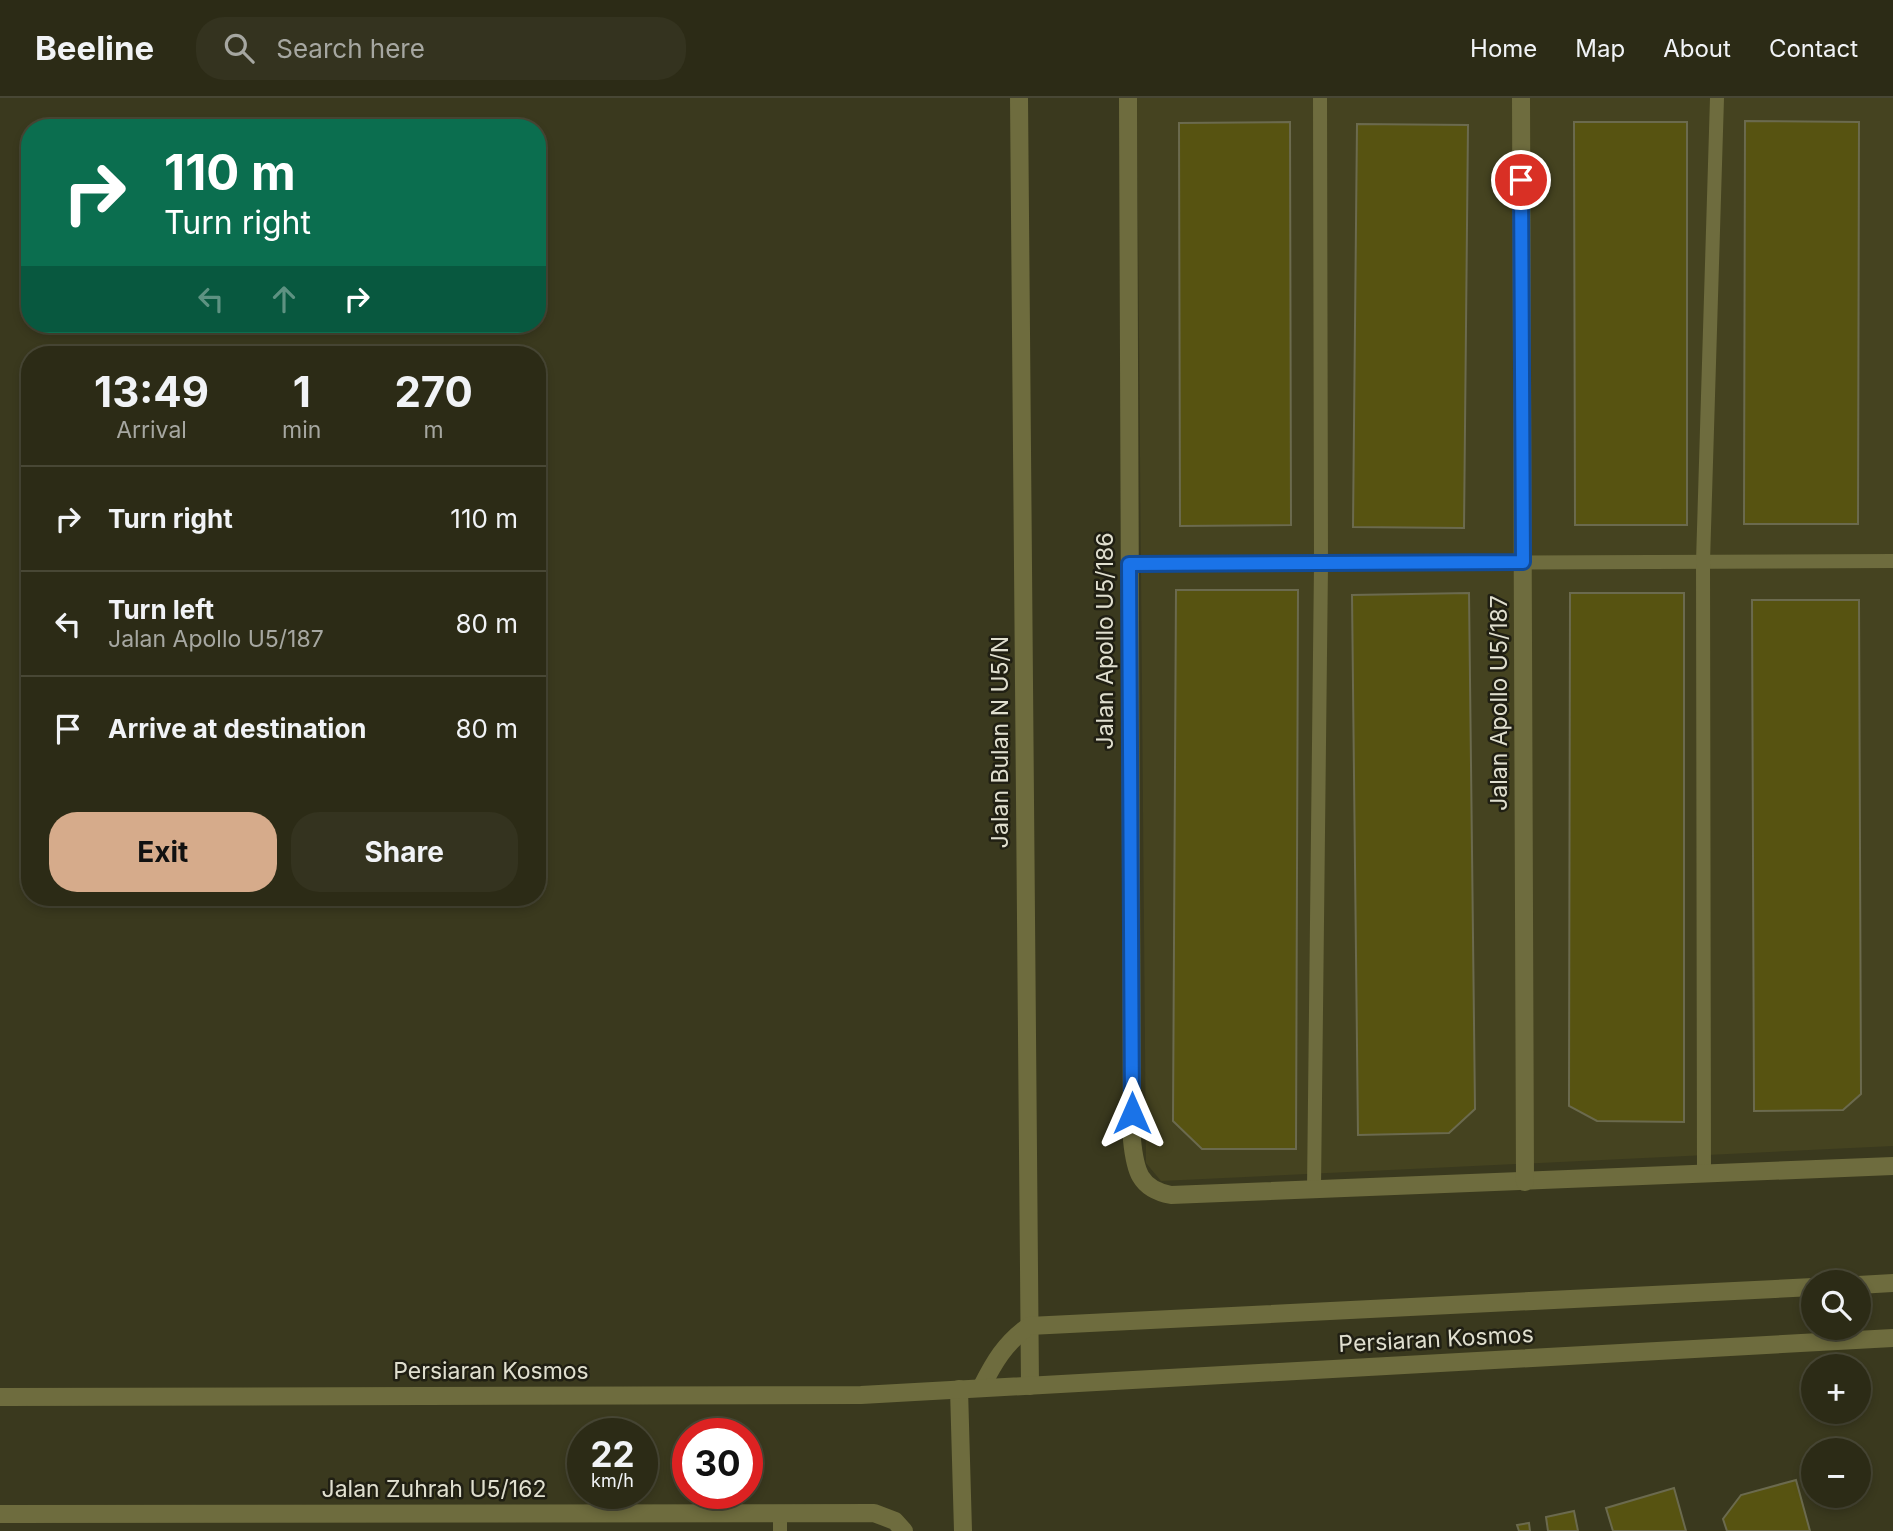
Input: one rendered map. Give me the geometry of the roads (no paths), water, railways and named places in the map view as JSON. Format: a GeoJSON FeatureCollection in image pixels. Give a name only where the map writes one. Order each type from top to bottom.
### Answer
{"type":"FeatureCollection","features":[{"type":"Feature","properties":{"kind":"street","name":"Jalan Bulan N U5/N"},"geometry":{"type":"LineString","coordinates":[[1020,98],[1030,1385]]}},
{"type":"Feature","properties":{"kind":"street","name":"Jalan Apollo U5/186"},"geometry":{"type":"LineString","coordinates":[[1128,98],[1132,1140],[1135,1166],[1143,1181],[1154,1192],[1171,1195],[1314,1189]]}},
{"type":"Feature","properties":{"kind":"street","name":"Jalan Apollo U5/187"},"geometry":{"type":"LineString","coordinates":[[1521,98],[1525,1182]]}},
{"type":"Feature","properties":{"kind":"street"},"geometry":{"type":"LineString","coordinates":[[1314,1189],[1893,1167]]}},
{"type":"Feature","properties":{"kind":"street"},"geometry":{"type":"LineString","coordinates":[[1871,1284],[1893,1283]]}},
{"type":"Feature","properties":{"kind":"street","name":"Persiaran Kosmos"},"geometry":{"type":"LineString","coordinates":[[1029,1326],[1801,1288]]}},
{"type":"Feature","properties":{"kind":"street"},"geometry":{"type":"LineString","coordinates":[[981,1388],[997,1355],[1014,1336],[1029,1326]]}},
{"type":"Feature","properties":{"kind":"street","name":"Persiaran Kosmos"},"geometry":{"type":"LineString","coordinates":[[0,1397],[861,1395],[1893,1338]]}},
{"type":"Feature","properties":{"kind":"street"},"geometry":{"type":"LineString","coordinates":[[959,1389],[963,1531]]}},
{"type":"Feature","properties":{"kind":"street","name":"Jalan Zuhrah U5/162"},"geometry":{"type":"LineString","coordinates":[[10,1520],[780,1522],[874,1513],[895,1521],[904,1531]]}},
{"type":"Feature","properties":{"kind":"lane"},"geometry":{"type":"LineString","coordinates":[[1314,1189],[1321,565],[1320,98]]}},
{"type":"Feature","properties":{"kind":"lane"},"geometry":{"type":"LineString","coordinates":[[1704,1174],[1703,562],[1717,98]]}},
{"type":"Feature","properties":{"kind":"lane"},"geometry":{"type":"LineString","coordinates":[[1129,564],[1893,561]]}}]}
